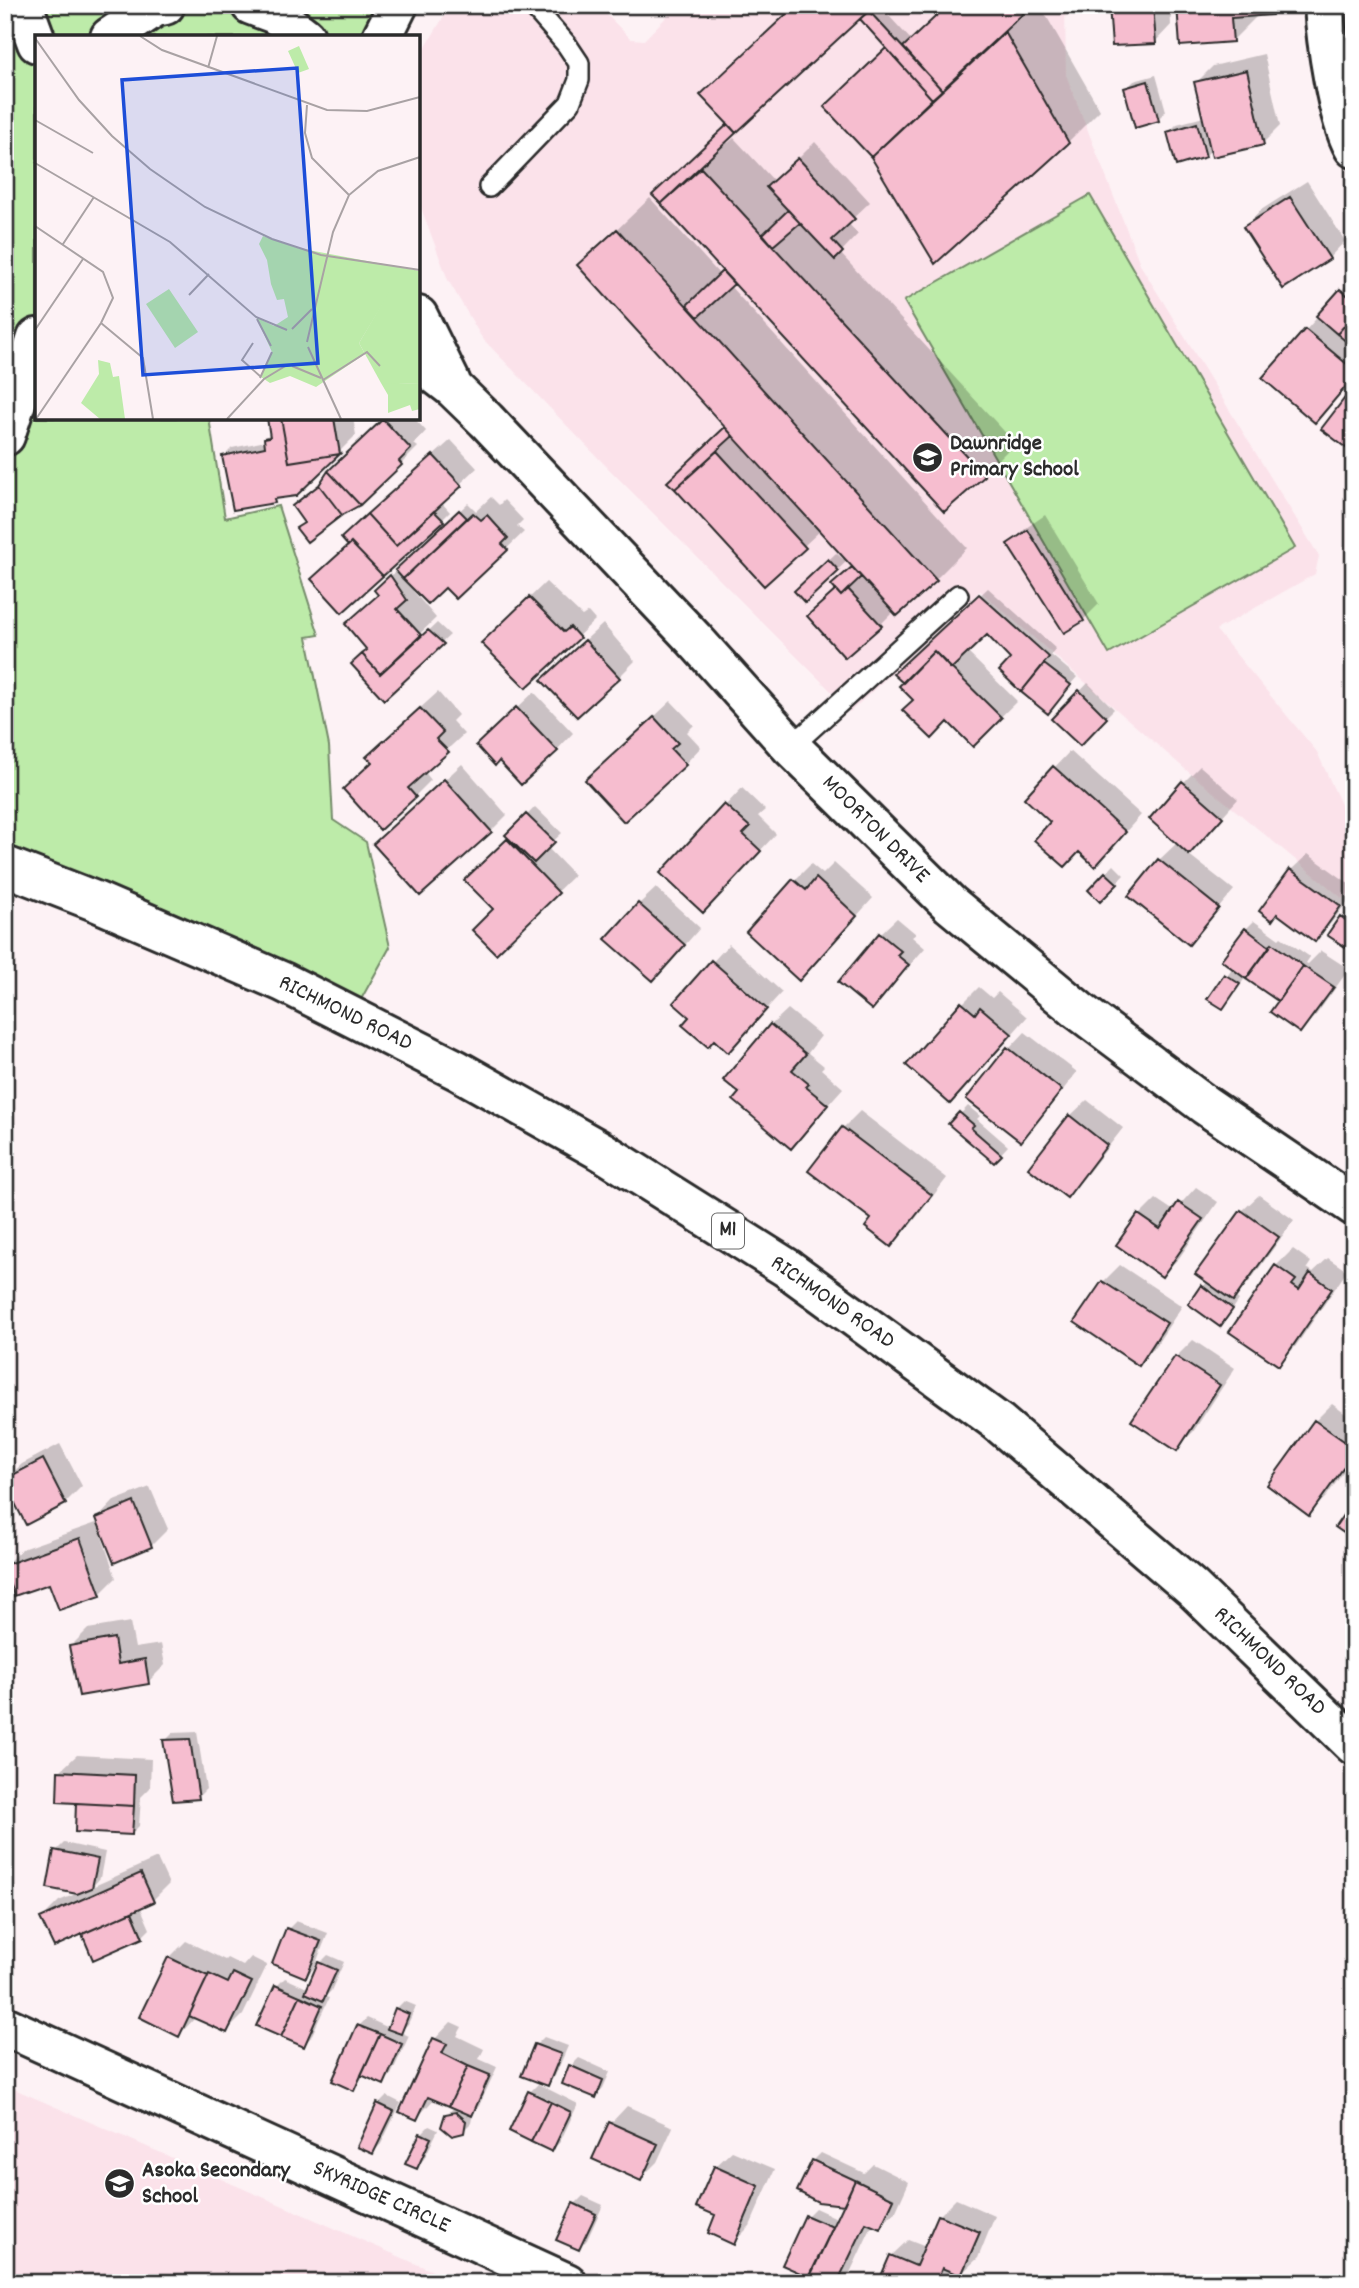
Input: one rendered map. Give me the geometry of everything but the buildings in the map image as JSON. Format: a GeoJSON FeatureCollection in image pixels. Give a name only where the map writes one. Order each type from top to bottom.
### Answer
{"type":"FeatureCollection","features":[{"type":"Feature","properties":{"kind":"main road"},"geometry":{"type":"LineString","coordinates":[[23,5],[35,38]]}},
{"type":"Feature","properties":{"kind":"main road"},"geometry":{"type":"LineString","coordinates":[[113,35],[155,7],[165,5]]}},
{"type":"Feature","properties":{"kind":"main road"},"geometry":{"type":"LineString","coordinates":[[251,5],[275,14],[303,35]]}},
{"type":"Feature","properties":{"kind":"main road"},"geometry":{"type":"LineString","coordinates":[[383,35],[398,5]]}},
{"type":"Feature","properties":{"kind":"main road"},"geometry":{"type":"LineString","coordinates":[[1324,5],[1333,76],[1347,136],[1354,148]]}},
{"type":"Feature","properties":{"kind":"main road","name":"MOORTON DRIVE"},"geometry":{"type":"LineString","coordinates":[[420,320],[453,388]]}},
{"type":"Feature","properties":{"kind":"main road"},"geometry":{"type":"LineString","coordinates":[[6,434],[35,344]]}},
{"type":"Feature","properties":{"kind":"main road","name":"MOORTON DRIVE"},"geometry":{"type":"LineString","coordinates":[[420,363],[453,388],[694,639],[791,747],[950,904],[1078,1010],[1205,1105],[1354,1206]]}},
{"type":"Feature","properties":{"kind":"main road"},"geometry":{"type":"LineString","coordinates":[[6,434],[35,404]]}},
{"type":"Feature","properties":{"kind":"main road","name":"RICHMOND ROAD"},"geometry":{"type":"LineString","coordinates":[[5,866],[95,901],[283,982],[457,1070],[603,1152],[787,1268],[998,1422],[1192,1588],[1354,1745]]}},
{"type":"Feature","properties":{"kind":"main road","name":"SKYRIDGE CIRCLE"},"geometry":{"type":"LineString","coordinates":[[5,2026],[567,2283]]}},
{"type":"Feature","properties":{"kind":"lane"},"geometry":{"type":"LineString","coordinates":[[489,187],[570,103],[579,80],[579,63],[532,5]]}},
{"type":"Feature","properties":{"kind":"lane"},"geometry":{"type":"LineString","coordinates":[[791,747],[958,595]]}},
{"type":"Feature","properties":{"kind":"shaded area","name":"Dawnridge Primary School"},"geometry":{"type":"Polygon","coordinates":[[[451,5],[597,5],[631,39],[644,40],[678,5],[1065,5],[1066,75],[1141,266],[1319,556],[1315,574],[1216,630],[1317,752],[1354,833],[1354,891],[1342,898],[1185,769],[980,591],[850,712],[482,338],[448,280],[420,205],[421,54],[451,5]]]}},
{"type":"Feature","properties":{"kind":"shaded area","name":"Asoka Secondary School"},"geometry":{"type":"Polygon","coordinates":[[[5,2085],[460,2283],[5,2283],[5,2085]]]}},
{"type":"Feature","properties":{"kind":"green space"},"geometry":{"type":"Polygon","coordinates":[[[5,5],[401,5],[386,35],[35,35],[35,420],[209,420],[225,518],[278,506],[319,635],[307,637],[329,746],[333,820],[366,842],[390,947],[354,1012],[5,863],[5,5]]]}},
{"type":"Feature","properties":{"kind":"green space"},"geometry":{"type":"Polygon","coordinates":[[[1090,195],[1295,548],[1109,654],[904,301],[1090,195]]]}},
{"type":"Feature","properties":{"kind":"place","name":"Dawnridge Primary School"},"geometry":{"type":"Point","coordinates":[927,457]}},
{"type":"Feature","properties":{"kind":"place","name":"Asoka Secondary School"},"geometry":{"type":"Point","coordinates":[119,2184]}}]}
